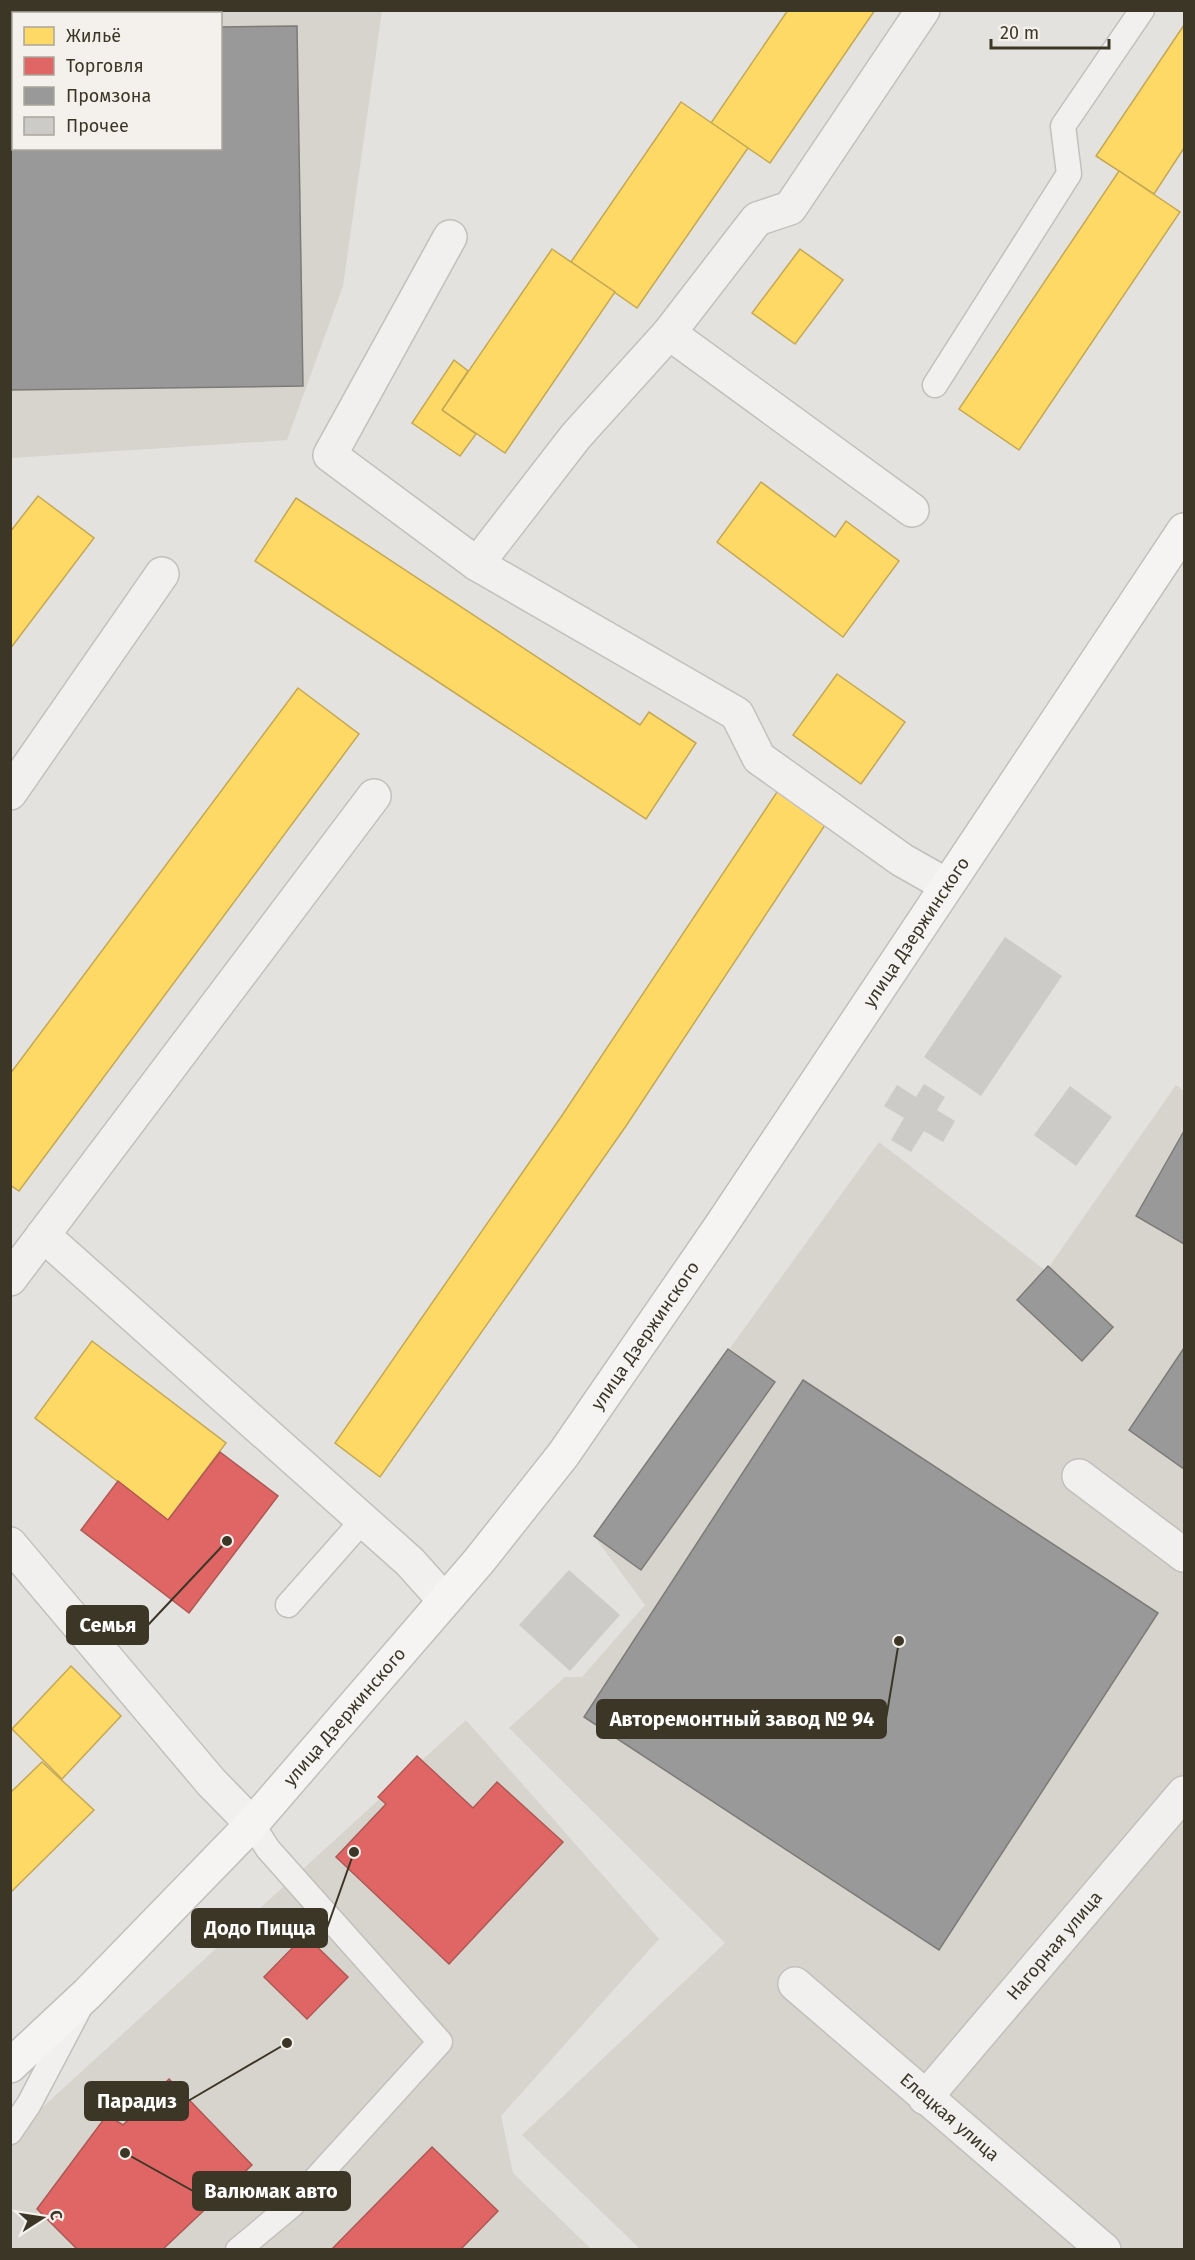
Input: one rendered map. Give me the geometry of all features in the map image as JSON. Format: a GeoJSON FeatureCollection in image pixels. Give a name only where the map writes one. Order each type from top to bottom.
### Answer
{"type":"FeatureCollection","features":[{"type":"Feature","properties":{"kind":"main road","name":"улица Дзержинского"},"geometry":{"type":"LineString","coordinates":[[10,2066],[87,1994],[252,1824],[479,1561],[563,1455],[720,1227],[1185,530]]}},
{"type":"Feature","properties":{"kind":"street"},"geometry":{"type":"LineString","coordinates":[[477,564],[576,436],[669,333],[757,219],[790,208],[923,10]]}},
{"type":"Feature","properties":{"kind":"street"},"geometry":{"type":"LineString","coordinates":[[450,237],[330,455],[477,564],[737,714],[759,758],[902,860],[946,885]]}},
{"type":"Feature","properties":{"kind":"street"},"geometry":{"type":"LineString","coordinates":[[669,333],[912,510]]}},
{"type":"Feature","properties":{"kind":"street"},"geometry":{"type":"LineString","coordinates":[[10,793],[162,574]]}},
{"type":"Feature","properties":{"kind":"street"},"geometry":{"type":"LineString","coordinates":[[10,1279],[374,796]]}},
{"type":"Feature","properties":{"kind":"street"},"geometry":{"type":"LineString","coordinates":[[44,1235],[410,1562],[444,1600]]}},
{"type":"Feature","properties":{"kind":"street"},"geometry":{"type":"LineString","coordinates":[[1079,1476],[1185,1555]]}},
{"type":"Feature","properties":{"kind":"street"},"geometry":{"type":"LineString","coordinates":[[10,1544],[211,1782],[252,1824]]}},
{"type":"Feature","properties":{"kind":"street","name":"Нагорная улица"},"geometry":{"type":"LineString","coordinates":[[925,2098],[1185,1793]]}},
{"type":"Feature","properties":{"kind":"street","name":"Елецкая улица"},"geometry":{"type":"LineString","coordinates":[[795,1984],[1104,2250]]}},
{"type":"Feature","properties":{"kind":"lane"},"geometry":{"type":"LineString","coordinates":[[935,385],[1069,174],[1063,126],[1142,10]]}},
{"type":"Feature","properties":{"kind":"lane"},"geometry":{"type":"LineString","coordinates":[[288,1605],[363,1520]]}},
{"type":"Feature","properties":{"kind":"lane"},"geometry":{"type":"LineString","coordinates":[[237,2250],[292,2205],[440,2042],[268,1849],[252,1824]]}},
{"type":"Feature","properties":{"kind":"lane"},"geometry":{"type":"LineString","coordinates":[[10,2132],[29,2104],[87,1994]]}},
{"type":"Feature","properties":{"kind":"shaded area"},"geometry":{"type":"Polygon","coordinates":[[[11,11],[382,11],[343,286],[287,440],[11,458],[11,11]]]}},
{"type":"Feature","properties":{"kind":"shaded area"},"geometry":{"type":"Polygon","coordinates":[[[1176,1085],[1184,1091],[1184,2249],[640,2249],[522,2135],[725,1943],[509,1728],[565,1677],[582,1677],[645,1605],[594,1536],[879,1142],[1046,1271],[1176,1085]]]}},
{"type":"Feature","properties":{"kind":"shaded area"},"geometry":{"type":"Polygon","coordinates":[[[466,1720],[659,1939],[501,2116],[513,2173],[591,2249],[11,2250],[11,2136],[466,1720]]]}},
{"type":"Feature","properties":{"kind":"building: Жильё"},"geometry":{"type":"Polygon","coordinates":[[[788,10],[875,10],[770,163],[711,123],[788,10]]]}},
{"type":"Feature","properties":{"kind":"building: Жильё"},"geometry":{"type":"Polygon","coordinates":[[[1184,25],[1184,148],[1154,194],[1096,156],[1184,25]]]}},
{"type":"Feature","properties":{"kind":"building: Жильё"},"geometry":{"type":"Polygon","coordinates":[[[681,102],[748,148],[637,308],[571,262],[681,102]]]}},
{"type":"Feature","properties":{"kind":"building: Жильё"},"geometry":{"type":"Polygon","coordinates":[[[1119,171],[1180,212],[1019,450],[959,409],[1119,171]]]}},
{"type":"Feature","properties":{"kind":"building: Жильё"},"geometry":{"type":"Polygon","coordinates":[[[552,249],[615,292],[505,453],[442,410],[552,249]]]}},
{"type":"Feature","properties":{"kind":"building: Жильё"},"geometry":{"type":"Polygon","coordinates":[[[800,249],[843,280],[795,344],[752,313],[800,249]]]}},
{"type":"Feature","properties":{"kind":"building: Жильё"},"geometry":{"type":"Polygon","coordinates":[[[454,360],[468,371],[442,410],[476,434],[460,456],[412,423],[454,360]]]}},
{"type":"Feature","properties":{"kind":"building: Жильё"},"geometry":{"type":"Polygon","coordinates":[[[761,482],[835,537],[846,521],[899,561],[843,637],[717,542],[761,482]]]}},
{"type":"Feature","properties":{"kind":"building: Жильё"},"geometry":{"type":"Polygon","coordinates":[[[38,496],[94,538],[10,649],[10,532],[38,496]]]}},
{"type":"Feature","properties":{"kind":"building: Жильё"},"geometry":{"type":"Polygon","coordinates":[[[296,498],[640,725],[649,712],[696,743],[646,819],[255,561],[296,498]]]}},
{"type":"Feature","properties":{"kind":"building: Жильё"},"geometry":{"type":"Polygon","coordinates":[[[837,674],[905,722],[861,784],[793,735],[837,674]]]}},
{"type":"Feature","properties":{"kind":"building: Жильё"},"geometry":{"type":"Polygon","coordinates":[[[298,688],[359,734],[19,1191],[10,1185],[10,1074],[298,688]]]}},
{"type":"Feature","properties":{"kind":"building: Жильё"},"geometry":{"type":"Polygon","coordinates":[[[779,789],[827,822],[626,1126],[380,1477],[335,1443],[563,1114],[779,789]]]}},
{"type":"Feature","properties":{"kind":"building: Жильё"},"geometry":{"type":"Polygon","coordinates":[[[92,1341],[226,1443],[168,1520],[35,1418],[92,1341]]]}},
{"type":"Feature","properties":{"kind":"building: Жильё"},"geometry":{"type":"Polygon","coordinates":[[[71,1666],[121,1716],[62,1779],[12,1729],[71,1666]]]}},
{"type":"Feature","properties":{"kind":"building: Жильё"},"geometry":{"type":"Polygon","coordinates":[[[42,1762],[94,1810],[10,1893],[10,1793],[42,1762]]]}},
{"type":"Feature","properties":{"kind":"building: Торговля"},"geometry":{"type":"Polygon","coordinates":[[[220,1452],[278,1496],[189,1613],[81,1530],[118,1481],[168,1520],[220,1452]]]}},
{"type":"Feature","properties":{"kind":"building: Торговля"},"geometry":{"type":"Polygon","coordinates":[[[417,1756],[473,1808],[497,1782],[563,1842],[449,1964],[336,1857],[386,1804],[378,1797],[417,1756]]]}},
{"type":"Feature","properties":{"kind":"building: Торговля"},"geometry":{"type":"Polygon","coordinates":[[[305,1935],[348,1977],[307,2019],[264,1977],[305,1935]]]}},
{"type":"Feature","properties":{"kind":"building: Торговля"},"geometry":{"type":"Polygon","coordinates":[[[169,2079],[252,2165],[162,2250],[78,2250],[37,2209],[107,2115],[123,2125],[169,2079]]]}},
{"type":"Feature","properties":{"kind":"building: Торговля"},"geometry":{"type":"Polygon","coordinates":[[[432,2147],[498,2211],[460,2250],[331,2250],[432,2147]]]}},
{"type":"Feature","properties":{"kind":"building: Промзона"},"geometry":{"type":"Polygon","coordinates":[[[297,26],[303,386],[10,390],[10,30],[12,30],[12,150],[222,150],[222,27],[297,26]]]}},
{"type":"Feature","properties":{"kind":"building: Промзона"},"geometry":{"type":"Polygon","coordinates":[[[1184,1131],[1184,1244],[1136,1216],[1184,1131]]]}},
{"type":"Feature","properties":{"kind":"building: Промзона"},"geometry":{"type":"Polygon","coordinates":[[[1048,1266],[1113,1327],[1082,1361],[1017,1300],[1048,1266]]]}},
{"type":"Feature","properties":{"kind":"building: Промзона"},"geometry":{"type":"Polygon","coordinates":[[[1184,1348],[1184,1469],[1129,1430],[1184,1348]]]}},
{"type":"Feature","properties":{"kind":"building: Промзона"},"geometry":{"type":"Polygon","coordinates":[[[728,1349],[775,1382],[641,1570],[594,1536],[728,1349]]]}},
{"type":"Feature","properties":{"kind":"building: Промзона"},"geometry":{"type":"Polygon","coordinates":[[[803,1380],[1158,1613],[939,1950],[584,1717],[803,1380]]]}},
{"type":"Feature","properties":{"kind":"building: Прочее"},"geometry":{"type":"Polygon","coordinates":[[[1005,937],[1062,976],[981,1096],[924,1057],[1005,937]]]}},
{"type":"Feature","properties":{"kind":"building: Прочее"},"geometry":{"type":"Polygon","coordinates":[[[924,1084],[945,1097],[937,1110],[955,1121],[943,1142],[924,1131],[911,1152],[891,1140],[904,1118],[884,1106],[897,1085],[916,1097],[924,1084]]]}},
{"type":"Feature","properties":{"kind":"building: Прочее"},"geometry":{"type":"Polygon","coordinates":[[[1070,1086],[1112,1117],[1076,1166],[1034,1135],[1070,1086]]]}},
{"type":"Feature","properties":{"kind":"building: Прочее"},"geometry":{"type":"Polygon","coordinates":[[[569,1570],[620,1615],[570,1671],[519,1625],[569,1570]]]}},
{"type":"Feature","properties":{"kind":"place","name":"Семья"},"geometry":{"type":"Point","coordinates":[227,1541]}},
{"type":"Feature","properties":{"kind":"place","name":"Авторемонтный завод № 94"},"geometry":{"type":"Point","coordinates":[899,1641]}},
{"type":"Feature","properties":{"kind":"place","name":"Додо Пицца"},"geometry":{"type":"Point","coordinates":[354,1852]}},
{"type":"Feature","properties":{"kind":"place","name":"Парадиз"},"geometry":{"type":"Point","coordinates":[287,2043]}},
{"type":"Feature","properties":{"kind":"place","name":"Валюмак авто"},"geometry":{"type":"Point","coordinates":[125,2153]}}]}
